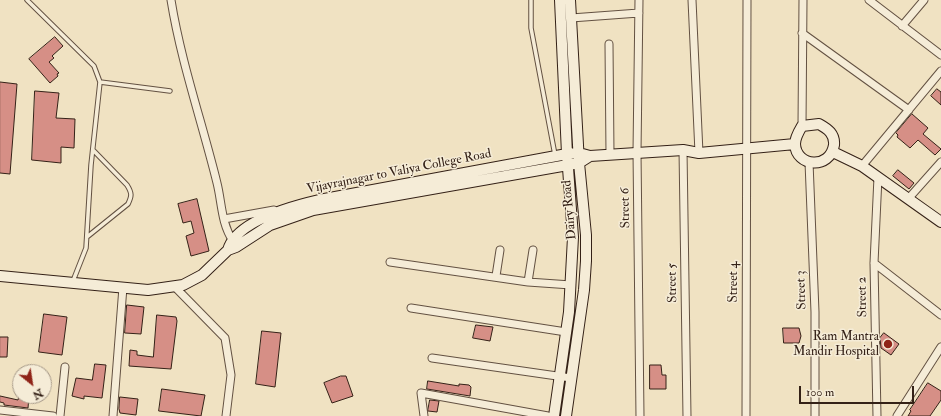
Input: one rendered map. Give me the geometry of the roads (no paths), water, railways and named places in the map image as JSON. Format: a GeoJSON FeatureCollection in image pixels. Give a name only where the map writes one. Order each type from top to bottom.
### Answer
{"type":"FeatureCollection","features":[{"type":"Feature","properties":{"kind":"street"},"geometry":{"type":"LineString","coordinates":[[171,0],[186,70],[217,184],[225,229],[233,240]]}},
{"type":"Feature","properties":{"kind":"street","name":"Dairy Road"},"geometry":{"type":"LineString","coordinates":[[554,416],[571,285],[573,237],[560,0]]}},
{"type":"Feature","properties":{"kind":"street","name":"Dairy Road"},"geometry":{"type":"LineString","coordinates":[[566,416],[584,290],[586,261],[586,235],[579,158],[570,0]]}},
{"type":"Feature","properties":{"kind":"street","name":"Street 6"},"geometry":{"type":"LineString","coordinates":[[639,0],[637,152],[640,416]]}},
{"type":"Feature","properties":{"kind":"street"},"geometry":{"type":"LineString","coordinates":[[692,0],[699,153]]}},
{"type":"Feature","properties":{"kind":"street","name":"Street 4"},"geometry":{"type":"LineString","coordinates":[[746,416],[746,148],[748,0]]}},
{"type":"Feature","properties":{"kind":"street"},"geometry":{"type":"LineString","coordinates":[[802,0],[802,126],[795,144],[799,155],[809,162],[818,163],[827,159],[833,152],[835,140],[829,130],[819,124],[802,126]]}},
{"type":"Feature","properties":{"kind":"street"},"geometry":{"type":"LineString","coordinates":[[869,0],[941,55]]}},
{"type":"Feature","properties":{"kind":"street"},"geometry":{"type":"LineString","coordinates":[[902,26],[924,0]]}},
{"type":"Feature","properties":{"kind":"street"},"geometry":{"type":"LineString","coordinates":[[571,18],[638,13]]}},
{"type":"Feature","properties":{"kind":"street"},"geometry":{"type":"LineString","coordinates":[[802,33],[909,110]]}},
{"type":"Feature","properties":{"kind":"street"},"geometry":{"type":"LineString","coordinates":[[609,44],[610,154]]}},
{"type":"Feature","properties":{"kind":"street"},"geometry":{"type":"LineString","coordinates":[[862,166],[941,71]]}},
{"type":"Feature","properties":{"kind":"street","name":"Vijayrajnagar to Valiya College Road"},"geometry":{"type":"LineString","coordinates":[[228,250],[236,247],[270,225],[313,210],[568,159],[637,152],[683,150],[699,153],[795,144]]}},
{"type":"Feature","properties":{"kind":"street","name":"Street 5"},"geometry":{"type":"LineString","coordinates":[[683,150],[686,416]]}},
{"type":"Feature","properties":{"kind":"street"},"geometry":{"type":"LineString","coordinates":[[833,152],[862,166],[941,222]]}},
{"type":"Feature","properties":{"kind":"street","name":"Vijayrajnagar to Valiya College Road"},"geometry":{"type":"LineString","coordinates":[[0,276],[148,290],[183,285],[202,275],[228,250],[233,240],[250,226],[283,209],[319,200],[555,156],[568,159]]}},
{"type":"Feature","properties":{"kind":"street","name":"Street 3"},"geometry":{"type":"LineString","coordinates":[[809,162],[815,312],[815,416]]}},
{"type":"Feature","properties":{"kind":"street"},"geometry":{"type":"LineString","coordinates":[[908,199],[941,162]]}},
{"type":"Feature","properties":{"kind":"street","name":"Street 2"},"geometry":{"type":"LineString","coordinates":[[877,416],[874,263],[878,177]]}},
{"type":"Feature","properties":{"kind":"street"},"geometry":{"type":"LineString","coordinates":[[224,219],[283,209]]}},
{"type":"Feature","properties":{"kind":"street"},"geometry":{"type":"LineString","coordinates":[[496,276],[500,250]]}},
{"type":"Feature","properties":{"kind":"street"},"geometry":{"type":"LineString","coordinates":[[528,282],[533,250]]}},
{"type":"Feature","properties":{"kind":"street"},"geometry":{"type":"LineString","coordinates":[[390,262],[496,276],[528,282],[571,285]]}},
{"type":"Feature","properties":{"kind":"street"},"geometry":{"type":"LineString","coordinates":[[874,263],[941,315]]}},
{"type":"Feature","properties":{"kind":"street"},"geometry":{"type":"LineString","coordinates":[[174,286],[225,338],[232,375],[226,416]]}},
{"type":"Feature","properties":{"kind":"street"},"geometry":{"type":"LineString","coordinates":[[113,416],[124,287]]}},
{"type":"Feature","properties":{"kind":"street"},"geometry":{"type":"LineString","coordinates":[[411,308],[566,332]]}},
{"type":"Feature","properties":{"kind":"street"},"geometry":{"type":"LineString","coordinates":[[897,416],[941,347]]}},
{"type":"Feature","properties":{"kind":"street"},"geometry":{"type":"LineString","coordinates":[[432,358],[571,378]]}},
{"type":"Feature","properties":{"kind":"street"},"geometry":{"type":"LineString","coordinates":[[60,416],[65,367]]}},
{"type":"Feature","properties":{"kind":"street"},"geometry":{"type":"LineString","coordinates":[[424,416],[421,393],[548,416]]}},
{"type":"Feature","properties":{"kind":"street"},"geometry":{"type":"LineString","coordinates":[[0,410],[53,416]]}},
{"type":"Feature","properties":{"kind":"lane"},"geometry":{"type":"LineString","coordinates":[[27,0],[94,66],[100,82],[84,254],[72,283]]}},
{"type":"Feature","properties":{"kind":"lane"},"geometry":{"type":"LineString","coordinates":[[531,0],[531,28],[555,156]]}},
{"type":"Feature","properties":{"kind":"lane"},"geometry":{"type":"LineString","coordinates":[[100,82],[170,91]]}},
{"type":"Feature","properties":{"kind":"lane"},"geometry":{"type":"LineString","coordinates":[[86,237],[128,204],[132,197],[131,191],[127,185],[93,150]]}},
{"type":"Feature","properties":{"kind":"place","name":"Ram Mantra Mandir Hospital"},"geometry":{"type":"Point","coordinates":[888,344]}}]}
